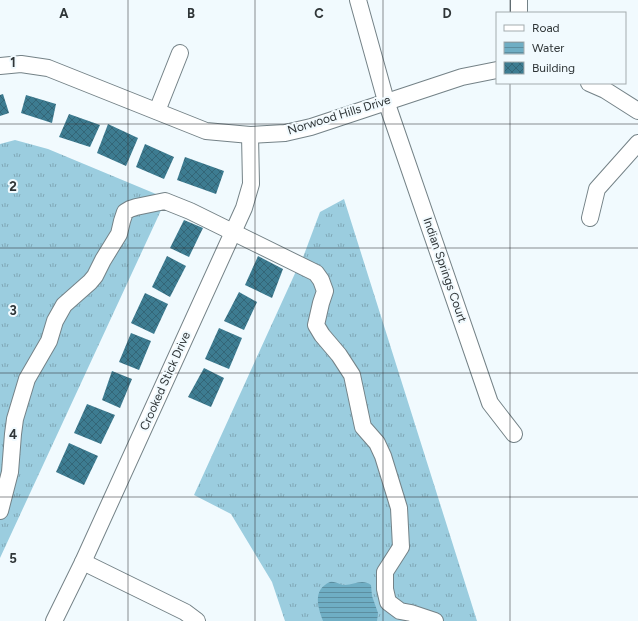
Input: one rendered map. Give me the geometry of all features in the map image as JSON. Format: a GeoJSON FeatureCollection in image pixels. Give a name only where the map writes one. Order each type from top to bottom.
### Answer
{"type":"FeatureCollection","features":[{"type":"Feature","properties":{"kind":"street","name":"Indian Springs Court"},"geometry":{"type":"LineString","coordinates":[[358,0],[386,101],[490,403],[514,434]]}},
{"type":"Feature","properties":{"kind":"street"},"geometry":{"type":"LineString","coordinates":[[519,0],[519,12]]}},
{"type":"Feature","properties":{"kind":"street"},"geometry":{"type":"LineString","coordinates":[[157,112],[180,53]]}},
{"type":"Feature","properties":{"kind":"street","name":"Norwood Hills Drive"},"geometry":{"type":"LineString","coordinates":[[0,66],[21,64],[48,68],[206,131],[250,136],[285,133],[311,127],[462,77],[496,70]]}},
{"type":"Feature","properties":{"kind":"street"},"geometry":{"type":"LineString","coordinates":[[591,84],[605,90],[638,111]]}},
{"type":"Feature","properties":{"kind":"street","name":"Crooked Stick Drive"},"geometry":{"type":"LineString","coordinates":[[54,621],[83,562],[244,208],[251,184],[250,136]]}},
{"type":"Feature","properties":{"kind":"street"},"geometry":{"type":"LineString","coordinates":[[590,218],[597,189],[638,143]]}},
{"type":"Feature","properties":{"kind":"street"},"geometry":{"type":"LineString","coordinates":[[0,511],[10,472],[12,434],[15,419],[27,379],[49,341],[55,321],[64,305],[95,276],[119,234],[125,212],[136,206],[165,201],[233,231],[316,273],[322,280],[325,290],[316,325],[352,375],[364,427],[377,443],[383,456],[399,508],[401,547],[385,572],[385,589],[388,602],[400,611],[435,621]]}},
{"type":"Feature","properties":{"kind":"street"},"geometry":{"type":"LineString","coordinates":[[83,562],[185,612],[197,621]]}},
{"type":"Feature","properties":{"kind":"green space"},"geometry":{"type":"Polygon","coordinates":[[[15,140],[48,149],[168,199],[302,260],[320,212],[344,199],[477,621],[285,621],[272,582],[231,514],[194,495],[297,269],[163,206],[0,558],[0,144],[15,140]]]}},
{"type":"Feature","properties":{"kind":"water"},"geometry":{"type":"Polygon","coordinates":[[[330,582],[347,585],[364,582],[371,585],[372,596],[378,613],[377,621],[323,621],[319,610],[318,599],[324,585],[330,582]]]}},
{"type":"Feature","properties":{"kind":"building"},"geometry":{"type":"Polygon","coordinates":[[[3,94],[9,113],[0,116],[0,95],[3,94]]]}},
{"type":"Feature","properties":{"kind":"building"},"geometry":{"type":"Polygon","coordinates":[[[26,95],[56,104],[52,123],[21,113],[26,95]]]}},
{"type":"Feature","properties":{"kind":"building"},"geometry":{"type":"Polygon","coordinates":[[[69,114],[100,125],[90,147],[59,137],[69,114]]]}},
{"type":"Feature","properties":{"kind":"building"},"geometry":{"type":"Polygon","coordinates":[[[108,124],[138,138],[126,166],[97,153],[108,124]]]}},
{"type":"Feature","properties":{"kind":"building"},"geometry":{"type":"Polygon","coordinates":[[[145,144],[174,157],[164,179],[136,167],[145,144]]]}},
{"type":"Feature","properties":{"kind":"building"},"geometry":{"type":"Polygon","coordinates":[[[185,157],[224,171],[216,194],[177,180],[185,157]]]}},
{"type":"Feature","properties":{"kind":"building"},"geometry":{"type":"Polygon","coordinates":[[[184,220],[203,228],[189,257],[170,248],[184,220]]]}},
{"type":"Feature","properties":{"kind":"building"},"geometry":{"type":"Polygon","coordinates":[[[167,256],[186,266],[170,297],[152,287],[167,256]]]}},
{"type":"Feature","properties":{"kind":"building"},"geometry":{"type":"Polygon","coordinates":[[[258,256],[283,269],[272,298],[245,285],[258,256]]]}},
{"type":"Feature","properties":{"kind":"building"},"geometry":{"type":"Polygon","coordinates":[[[239,292],[257,302],[244,330],[224,321],[239,292]]]}},
{"type":"Feature","properties":{"kind":"building"},"geometry":{"type":"Polygon","coordinates":[[[145,293],[168,304],[154,334],[131,323],[145,293]]]}},
{"type":"Feature","properties":{"kind":"building"},"geometry":{"type":"Polygon","coordinates":[[[219,328],[242,338],[229,369],[205,359],[219,328]]]}},
{"type":"Feature","properties":{"kind":"building"},"geometry":{"type":"Polygon","coordinates":[[[131,333],[151,341],[139,370],[119,362],[131,333]]]}},
{"type":"Feature","properties":{"kind":"building"},"geometry":{"type":"Polygon","coordinates":[[[204,368],[224,378],[211,407],[188,397],[204,368]]]}},
{"type":"Feature","properties":{"kind":"building"},"geometry":{"type":"Polygon","coordinates":[[[112,371],[132,379],[120,408],[102,400],[112,371]]]}},
{"type":"Feature","properties":{"kind":"building"},"geometry":{"type":"Polygon","coordinates":[[[87,404],[115,415],[101,444],[74,433],[87,404]]]}},
{"type":"Feature","properties":{"kind":"building"},"geometry":{"type":"Polygon","coordinates":[[[69,443],[98,456],[84,485],[56,472],[69,443]]]}}]}
